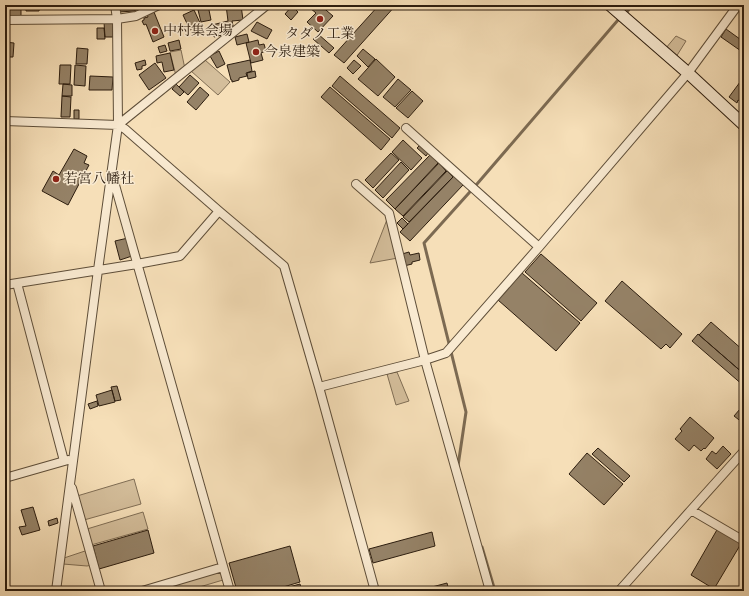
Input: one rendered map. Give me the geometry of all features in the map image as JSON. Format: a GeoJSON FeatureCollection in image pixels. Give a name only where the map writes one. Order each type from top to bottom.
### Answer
{"type":"FeatureCollection","features":[{"type":"Feature","properties":{"kind":"main road"},"geometry":{"type":"LineString","coordinates":[[610,5],[688,73],[744,125]]}},
{"type":"Feature","properties":{"kind":"street"},"geometry":{"type":"LineString","coordinates":[[56,591],[118,125],[115,5]]}},
{"type":"Feature","properties":{"kind":"street"},"geometry":{"type":"LineString","coordinates":[[5,20],[116,19],[136,16],[159,5]]}},
{"type":"Feature","properties":{"kind":"street"},"geometry":{"type":"LineString","coordinates":[[118,125],[266,5]]}},
{"type":"Feature","properties":{"kind":"street"},"geometry":{"type":"LineString","coordinates":[[319,387],[425,360],[446,353],[688,73],[738,5]]}},
{"type":"Feature","properties":{"kind":"street"},"geometry":{"type":"LineString","coordinates":[[5,121],[118,125],[125,128],[284,266],[375,591]]}},
{"type":"Feature","properties":{"kind":"street"},"geometry":{"type":"LineString","coordinates":[[406,128],[539,247]]}},
{"type":"Feature","properties":{"kind":"street"},"geometry":{"type":"LineString","coordinates":[[112,174],[230,591]]}},
{"type":"Feature","properties":{"kind":"street"},"geometry":{"type":"LineString","coordinates":[[356,184],[389,213],[425,360],[490,591]]}},
{"type":"Feature","properties":{"kind":"street"},"geometry":{"type":"LineString","coordinates":[[5,285],[180,256],[219,211]]}},
{"type":"Feature","properties":{"kind":"street"},"geometry":{"type":"LineString","coordinates":[[18,283],[64,461]]}},
{"type":"Feature","properties":{"kind":"street"},"geometry":{"type":"LineString","coordinates":[[618,591],[744,451]]}},
{"type":"Feature","properties":{"kind":"street"},"geometry":{"type":"LineString","coordinates":[[5,478],[74,458]]}},
{"type":"Feature","properties":{"kind":"street"},"geometry":{"type":"LineString","coordinates":[[70,484],[101,591]]}},
{"type":"Feature","properties":{"kind":"street"},"geometry":{"type":"LineString","coordinates":[[691,510],[744,541]]}},
{"type":"Feature","properties":{"kind":"street"},"geometry":{"type":"LineString","coordinates":[[142,591],[223,567]]}},
{"type":"Feature","properties":{"kind":"shaded area"},"geometry":{"type":"Polygon","coordinates":[[[676,36],[686,41],[676,57],[666,48],[676,36]]]}},
{"type":"Feature","properties":{"kind":"shaded area"},"geometry":{"type":"Polygon","coordinates":[[[181,50],[185,69],[176,76],[170,52],[181,50]]]}},
{"type":"Feature","properties":{"kind":"shaded area"},"geometry":{"type":"Polygon","coordinates":[[[205,60],[230,82],[218,95],[191,71],[205,60]]]}},
{"type":"Feature","properties":{"kind":"shaded area"},"geometry":{"type":"Polygon","coordinates":[[[388,217],[398,258],[370,263],[388,217]]]}},
{"type":"Feature","properties":{"kind":"shaded area"},"geometry":{"type":"Polygon","coordinates":[[[397,372],[409,401],[396,405],[387,374],[397,372]]]}},
{"type":"Feature","properties":{"kind":"shaded area"},"geometry":{"type":"Polygon","coordinates":[[[134,479],[141,504],[84,520],[77,496],[134,479]]]}},
{"type":"Feature","properties":{"kind":"shaded area"},"geometry":{"type":"Polygon","coordinates":[[[143,512],[148,529],[91,545],[87,529],[143,512]]]}},
{"type":"Feature","properties":{"kind":"shaded area"},"geometry":{"type":"Polygon","coordinates":[[[88,550],[92,565],[63,564],[64,558],[88,550]]]}},
{"type":"Feature","properties":{"kind":"shaded area"},"geometry":{"type":"Polygon","coordinates":[[[221,571],[223,580],[186,591],[159,591],[159,589],[221,571]]]}},
{"type":"Feature","properties":{"kind":"building"},"geometry":{"type":"Polygon","coordinates":[[[26,5],[40,5],[39,11],[26,11],[26,5]]]}},
{"type":"Feature","properties":{"kind":"building"},"geometry":{"type":"Polygon","coordinates":[[[119,5],[146,5],[134,11],[119,12],[119,5]]]}},
{"type":"Feature","properties":{"kind":"building"},"geometry":{"type":"Polygon","coordinates":[[[208,5],[211,20],[201,22],[197,6],[208,5]]]}},
{"type":"Feature","properties":{"kind":"building"},"geometry":{"type":"Polygon","coordinates":[[[226,5],[241,5],[243,20],[232,21],[234,30],[230,33],[214,37],[212,25],[228,21],[226,5]]]}},
{"type":"Feature","properties":{"kind":"building","name":"タダノ工業"},"geometry":{"type":"Polygon","coordinates":[[[313,5],[320,5],[333,16],[318,32],[307,22],[316,13],[310,8],[313,5]]]}},
{"type":"Feature","properties":{"kind":"building"},"geometry":{"type":"Polygon","coordinates":[[[379,5],[396,5],[344,63],[334,55],[379,5]]]}},
{"type":"Feature","properties":{"kind":"building"},"geometry":{"type":"Polygon","coordinates":[[[292,6],[298,12],[291,20],[285,14],[292,6]]]}},
{"type":"Feature","properties":{"kind":"building"},"geometry":{"type":"Polygon","coordinates":[[[5,7],[21,7],[21,17],[5,17],[5,7]]]}},
{"type":"Feature","properties":{"kind":"building"},"geometry":{"type":"Polygon","coordinates":[[[194,10],[201,25],[190,30],[183,15],[194,10]]]}},
{"type":"Feature","properties":{"kind":"building","name":"中村集会場"},"geometry":{"type":"Polygon","coordinates":[[[154,12],[164,37],[153,42],[146,24],[144,25],[142,21],[144,18],[148,17],[147,14],[154,12]]]}},
{"type":"Feature","properties":{"kind":"building"},"geometry":{"type":"Polygon","coordinates":[[[104,22],[113,22],[113,37],[105,37],[104,22]]]}},
{"type":"Feature","properties":{"kind":"building"},"geometry":{"type":"Polygon","coordinates":[[[257,22],[272,30],[267,39],[251,31],[257,22]]]}},
{"type":"Feature","properties":{"kind":"building"},"geometry":{"type":"Polygon","coordinates":[[[97,28],[104,28],[105,39],[97,39],[97,28]]]}},
{"type":"Feature","properties":{"kind":"building"},"geometry":{"type":"Polygon","coordinates":[[[726,29],[744,42],[744,47],[741,51],[721,37],[726,29]]]}},
{"type":"Feature","properties":{"kind":"building"},"geometry":{"type":"Polygon","coordinates":[[[247,34],[249,42],[237,45],[235,37],[247,34]]]}},
{"type":"Feature","properties":{"kind":"building"},"geometry":{"type":"Polygon","coordinates":[[[318,34],[334,48],[329,53],[313,39],[318,34]]]}},
{"type":"Feature","properties":{"kind":"building"},"geometry":{"type":"Polygon","coordinates":[[[179,40],[181,49],[170,51],[168,43],[179,40]]]}},
{"type":"Feature","properties":{"kind":"building","name":"今泉建築"},"geometry":{"type":"Polygon","coordinates":[[[258,40],[259,45],[264,44],[266,51],[261,53],[263,60],[251,63],[246,43],[258,40]]]}},
{"type":"Feature","properties":{"kind":"building"},"geometry":{"type":"Polygon","coordinates":[[[5,42],[14,43],[13,57],[5,57],[5,42]]]}},
{"type":"Feature","properties":{"kind":"building"},"geometry":{"type":"Polygon","coordinates":[[[165,45],[167,51],[160,53],[158,47],[165,45]]]}},
{"type":"Feature","properties":{"kind":"building"},"geometry":{"type":"Polygon","coordinates":[[[77,48],[88,49],[87,64],[76,64],[77,48]]]}},
{"type":"Feature","properties":{"kind":"building"},"geometry":{"type":"Polygon","coordinates":[[[363,49],[375,59],[368,67],[357,56],[363,49]]]}},
{"type":"Feature","properties":{"kind":"building"},"geometry":{"type":"Polygon","coordinates":[[[219,51],[225,64],[217,68],[210,56],[219,51]]]}},
{"type":"Feature","properties":{"kind":"building"},"geometry":{"type":"Polygon","coordinates":[[[170,53],[174,70],[164,72],[162,62],[157,63],[156,56],[170,53]]]}},
{"type":"Feature","properties":{"kind":"building"},"geometry":{"type":"Polygon","coordinates":[[[376,59],[395,77],[378,96],[358,79],[376,59]]]}},
{"type":"Feature","properties":{"kind":"building"},"geometry":{"type":"Polygon","coordinates":[[[145,60],[146,65],[142,66],[142,69],[137,70],[135,63],[145,60]]]}},
{"type":"Feature","properties":{"kind":"building"},"geometry":{"type":"Polygon","coordinates":[[[250,60],[252,71],[246,73],[247,76],[232,82],[227,65],[250,60]]]}},
{"type":"Feature","properties":{"kind":"building"},"geometry":{"type":"Polygon","coordinates":[[[354,60],[361,66],[353,74],[347,68],[354,60]]]}},
{"type":"Feature","properties":{"kind":"building"},"geometry":{"type":"Polygon","coordinates":[[[155,63],[166,78],[149,90],[139,75],[155,63]]]}},
{"type":"Feature","properties":{"kind":"building"},"geometry":{"type":"Polygon","coordinates":[[[60,65],[71,65],[70,84],[59,84],[60,65]]]}},
{"type":"Feature","properties":{"kind":"building"},"geometry":{"type":"Polygon","coordinates":[[[75,65],[86,66],[85,86],[74,85],[75,65]]]}},
{"type":"Feature","properties":{"kind":"building"},"geometry":{"type":"Polygon","coordinates":[[[255,71],[256,77],[248,79],[247,73],[255,71]]]}},
{"type":"Feature","properties":{"kind":"building"},"geometry":{"type":"Polygon","coordinates":[[[190,75],[199,83],[188,95],[179,87],[190,75]]]}},
{"type":"Feature","properties":{"kind":"building"},"geometry":{"type":"Polygon","coordinates":[[[90,76],[113,77],[112,90],[89,90],[90,76]]]}},
{"type":"Feature","properties":{"kind":"building"},"geometry":{"type":"Polygon","coordinates":[[[340,76],[400,128],[392,138],[332,86],[340,76]]]}},
{"type":"Feature","properties":{"kind":"building"},"geometry":{"type":"Polygon","coordinates":[[[743,78],[744,104],[738,100],[737,103],[729,97],[743,78]]]}},
{"type":"Feature","properties":{"kind":"building"},"geometry":{"type":"Polygon","coordinates":[[[398,79],[411,90],[395,107],[383,97],[398,79]]]}},
{"type":"Feature","properties":{"kind":"building"},"geometry":{"type":"Polygon","coordinates":[[[63,84],[72,85],[72,96],[62,96],[63,84]]]}},
{"type":"Feature","properties":{"kind":"building"},"geometry":{"type":"Polygon","coordinates":[[[176,84],[184,92],[180,96],[172,89],[176,84]]]}},
{"type":"Feature","properties":{"kind":"building"},"geometry":{"type":"Polygon","coordinates":[[[200,87],[209,95],[196,110],[187,102],[200,87]]]}},
{"type":"Feature","properties":{"kind":"building"},"geometry":{"type":"Polygon","coordinates":[[[330,87],[390,139],[381,150],[321,97],[330,87]]]}},
{"type":"Feature","properties":{"kind":"building"},"geometry":{"type":"Polygon","coordinates":[[[412,91],[423,101],[408,118],[396,108],[412,91]]]}},
{"type":"Feature","properties":{"kind":"building"},"geometry":{"type":"Polygon","coordinates":[[[62,96],[71,97],[70,117],[61,117],[62,96]]]}},
{"type":"Feature","properties":{"kind":"building"},"geometry":{"type":"Polygon","coordinates":[[[74,110],[79,110],[79,119],[74,119],[74,110]]]}},
{"type":"Feature","properties":{"kind":"building"},"geometry":{"type":"Polygon","coordinates":[[[403,140],[422,158],[411,170],[392,152],[403,140]]]}},
{"type":"Feature","properties":{"kind":"building"},"geometry":{"type":"Polygon","coordinates":[[[420,145],[428,153],[426,156],[417,148],[420,145]]]}},
{"type":"Feature","properties":{"kind":"building"},"geometry":{"type":"Polygon","coordinates":[[[74,149],[87,156],[84,163],[89,165],[68,205],[42,191],[53,171],[59,175],[74,149]]]}},
{"type":"Feature","properties":{"kind":"building"},"geometry":{"type":"Polygon","coordinates":[[[391,153],[399,160],[373,188],[365,180],[391,153]]]}},
{"type":"Feature","properties":{"kind":"building"},"geometry":{"type":"Polygon","coordinates":[[[430,155],[438,163],[395,209],[386,200],[430,155]]]}},
{"type":"Feature","properties":{"kind":"building"},"geometry":{"type":"Polygon","coordinates":[[[401,162],[409,170],[383,198],[375,190],[401,162]]]}},
{"type":"Feature","properties":{"kind":"building"},"geometry":{"type":"Polygon","coordinates":[[[439,163],[446,171],[403,216],[395,209],[439,163]]]}},
{"type":"Feature","properties":{"kind":"building"},"geometry":{"type":"Polygon","coordinates":[[[447,171],[453,177],[409,222],[403,217],[447,171]]]}},
{"type":"Feature","properties":{"kind":"building"},"geometry":{"type":"Polygon","coordinates":[[[454,176],[463,185],[410,241],[400,232],[454,176]]]}},
{"type":"Feature","properties":{"kind":"building"},"geometry":{"type":"Polygon","coordinates":[[[402,218],[408,224],[403,229],[397,223],[402,218]]]}},
{"type":"Feature","properties":{"kind":"building"},"geometry":{"type":"Polygon","coordinates":[[[128,238],[132,256],[120,260],[115,241],[128,238]]]}},
{"type":"Feature","properties":{"kind":"building"},"geometry":{"type":"Polygon","coordinates":[[[409,252],[410,255],[419,253],[420,260],[404,266],[402,254],[409,252]]]}},
{"type":"Feature","properties":{"kind":"building"},"geometry":{"type":"Polygon","coordinates":[[[541,254],[597,303],[581,321],[525,272],[541,254]]]}},
{"type":"Feature","properties":{"kind":"building"},"geometry":{"type":"Polygon","coordinates":[[[522,273],[580,323],[556,351],[498,300],[522,273]]]}},
{"type":"Feature","properties":{"kind":"building"},"geometry":{"type":"Polygon","coordinates":[[[622,281],[682,334],[670,348],[666,344],[661,349],[605,301],[622,281]]]}},
{"type":"Feature","properties":{"kind":"building"},"geometry":{"type":"Polygon","coordinates":[[[711,322],[744,351],[744,374],[699,335],[711,322]]]}},
{"type":"Feature","properties":{"kind":"building"},"geometry":{"type":"Polygon","coordinates":[[[698,334],[744,374],[744,386],[692,341],[698,334]]]}},
{"type":"Feature","properties":{"kind":"building"},"geometry":{"type":"Polygon","coordinates":[[[117,386],[121,400],[115,401],[111,387],[117,386]]]}},
{"type":"Feature","properties":{"kind":"building"},"geometry":{"type":"Polygon","coordinates":[[[112,390],[115,402],[99,406],[96,395],[112,390]]]}},
{"type":"Feature","properties":{"kind":"building"},"geometry":{"type":"Polygon","coordinates":[[[97,401],[98,406],[90,409],[88,404],[97,401]]]}},
{"type":"Feature","properties":{"kind":"building"},"geometry":{"type":"Polygon","coordinates":[[[740,409],[744,413],[743,423],[734,416],[740,409]]]}},
{"type":"Feature","properties":{"kind":"building"},"geometry":{"type":"Polygon","coordinates":[[[690,417],[714,438],[705,449],[704,448],[701,451],[694,445],[689,451],[675,439],[682,431],[680,429],[690,417]]]}},
{"type":"Feature","properties":{"kind":"building"},"geometry":{"type":"Polygon","coordinates":[[[723,446],[731,454],[717,469],[706,459],[712,451],[716,454],[723,446]]]}},
{"type":"Feature","properties":{"kind":"building"},"geometry":{"type":"Polygon","coordinates":[[[598,448],[630,476],[624,482],[592,454],[598,448]]]}},
{"type":"Feature","properties":{"kind":"building"},"geometry":{"type":"Polygon","coordinates":[[[587,453],[623,484],[604,505],[569,474],[587,453]]]}},
{"type":"Feature","properties":{"kind":"building"},"geometry":{"type":"Polygon","coordinates":[[[33,507],[40,530],[22,535],[19,527],[26,526],[21,510],[33,507]]]}},
{"type":"Feature","properties":{"kind":"building"},"geometry":{"type":"Polygon","coordinates":[[[57,518],[58,523],[49,526],[48,521],[57,518]]]}},
{"type":"Feature","properties":{"kind":"building"},"geometry":{"type":"Polygon","coordinates":[[[718,528],[742,542],[714,589],[691,575],[718,528]]]}},
{"type":"Feature","properties":{"kind":"building"},"geometry":{"type":"Polygon","coordinates":[[[148,530],[154,553],[99,569],[93,546],[148,530]]]}},
{"type":"Feature","properties":{"kind":"building"},"geometry":{"type":"Polygon","coordinates":[[[432,532],[435,546],[373,563],[369,549],[432,532]]]}},
{"type":"Feature","properties":{"kind":"building"},"geometry":{"type":"Polygon","coordinates":[[[290,546],[300,582],[270,591],[237,591],[229,563],[290,546]]]}},
{"type":"Feature","properties":{"kind":"building"},"geometry":{"type":"Polygon","coordinates":[[[447,583],[449,591],[417,591],[447,583]]]}},
{"type":"Feature","properties":{"kind":"building"},"geometry":{"type":"Polygon","coordinates":[[[300,584],[302,591],[274,591],[300,584]]]}},
{"type":"Feature","properties":{"kind":"waterway"},"geometry":{"type":"LineString","coordinates":[[625,15],[632,5]]}},
{"type":"Feature","properties":{"kind":"waterway"},"geometry":{"type":"LineString","coordinates":[[458,466],[466,412],[424,243],[477,184],[618,20]]}},
{"type":"Feature","properties":{"kind":"waterway"},"geometry":{"type":"LineString","coordinates":[[482,547],[495,591]]}},
{"type":"Feature","properties":{"kind":"place","name":"タダノ工業"},"geometry":{"type":"Point","coordinates":[320,19]}},
{"type":"Feature","properties":{"kind":"place","name":"中村集会場"},"geometry":{"type":"Point","coordinates":[155,31]}},
{"type":"Feature","properties":{"kind":"place","name":"今泉建築"},"geometry":{"type":"Point","coordinates":[256,52]}},
{"type":"Feature","properties":{"kind":"place","name":"若宮八幡社"},"geometry":{"type":"Point","coordinates":[56,179]}}]}
